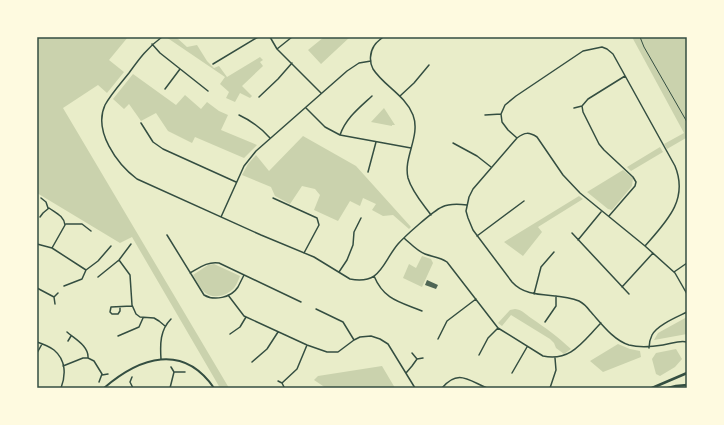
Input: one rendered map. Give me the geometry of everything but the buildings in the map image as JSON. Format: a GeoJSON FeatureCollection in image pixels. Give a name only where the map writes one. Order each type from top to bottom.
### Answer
{"type":"FeatureCollection","features":[{"type":"Feature","properties":{"kind":"main road"},"geometry":{"type":"LineString","coordinates":[[652,388],[687,373]]}},
{"type":"Feature","properties":{"kind":"main road"},"geometry":{"type":"LineString","coordinates":[[668,388],[687,385]]}},
{"type":"Feature","properties":{"kind":"street"},"geometry":{"type":"LineString","coordinates":[[162,37],[152,44],[105,105],[102,125],[105,138],[127,172],[137,179],[220,217],[314,257],[350,279],[356,280],[374,276],[381,270],[394,248],[443,206],[455,204],[467,205]]}},
{"type":"Feature","properties":{"kind":"street"},"geometry":{"type":"LineString","coordinates":[[213,64],[258,37]]}},
{"type":"Feature","properties":{"kind":"street"},"geometry":{"type":"LineString","coordinates":[[270,37],[277,49],[321,93]]}},
{"type":"Feature","properties":{"kind":"street"},"geometry":{"type":"LineString","coordinates":[[277,49],[292,37]]}},
{"type":"Feature","properties":{"kind":"street"},"geometry":{"type":"LineString","coordinates":[[383,37],[374,46],[370,56],[371,61],[377,74],[400,96],[406,103],[413,116],[415,131],[411,148],[408,178],[414,190],[431,215]]}},
{"type":"Feature","properties":{"kind":"street"},"geometry":{"type":"LineString","coordinates":[[152,44],[160,53],[208,91]]}},
{"type":"Feature","properties":{"kind":"street"},"geometry":{"type":"LineString","coordinates":[[517,138],[502,122],[501,114],[505,105],[583,51],[602,47],[613,54],[675,166],[680,180],[678,198],[672,213],[666,223],[645,246]]}},
{"type":"Feature","properties":{"kind":"street"},"geometry":{"type":"LineString","coordinates":[[220,217],[236,182],[249,159],[270,138],[347,71],[359,63],[371,61]]}},
{"type":"Feature","properties":{"kind":"street"},"geometry":{"type":"LineString","coordinates":[[259,96],[278,79],[292,63]]}},
{"type":"Feature","properties":{"kind":"street"},"geometry":{"type":"LineString","coordinates":[[400,96],[414,83],[429,65]]}},
{"type":"Feature","properties":{"kind":"street"},"geometry":{"type":"LineString","coordinates":[[165,89],[180,69]]}},
{"type":"Feature","properties":{"kind":"street"},"geometry":{"type":"LineString","coordinates":[[574,108],[582,106],[588,99],[625,76]]}},
{"type":"Feature","properties":{"kind":"street"},"geometry":{"type":"LineString","coordinates":[[340,135],[344,124],[350,116],[372,96]]}},
{"type":"Feature","properties":{"kind":"street"},"geometry":{"type":"LineString","coordinates":[[582,106],[583,112],[598,144],[630,174],[636,182],[635,186],[608,216]]}},
{"type":"Feature","properties":{"kind":"street"},"geometry":{"type":"LineString","coordinates":[[305,108],[325,127],[340,135],[411,148]]}},
{"type":"Feature","properties":{"kind":"street"},"geometry":{"type":"LineString","coordinates":[[240,114],[261,128],[270,138]]}},
{"type":"Feature","properties":{"kind":"street"},"geometry":{"type":"LineString","coordinates":[[485,114],[501,114]]}},
{"type":"Feature","properties":{"kind":"street"},"geometry":{"type":"LineString","coordinates":[[141,123],[153,142],[163,149],[236,182]]}},
{"type":"Feature","properties":{"kind":"street"},"geometry":{"type":"LineString","coordinates":[[687,294],[674,272],[645,246],[580,193],[563,175],[537,137],[527,133],[517,138],[473,189],[467,205],[468,218],[477,236],[514,285],[523,291],[534,294],[556,296],[579,301],[616,338],[625,344],[649,348],[687,342]]}},
{"type":"Feature","properties":{"kind":"street"},"geometry":{"type":"LineString","coordinates":[[368,172],[376,142]]}},
{"type":"Feature","properties":{"kind":"street"},"geometry":{"type":"LineString","coordinates":[[453,144],[477,156],[491,168]]}},
{"type":"Feature","properties":{"kind":"street"},"geometry":{"type":"LineString","coordinates":[[41,198],[46,202],[48,208],[60,215],[66,224]]}},
{"type":"Feature","properties":{"kind":"street"},"geometry":{"type":"LineString","coordinates":[[273,198],[317,218],[319,225],[304,253]]}},
{"type":"Feature","properties":{"kind":"street"},"geometry":{"type":"LineString","coordinates":[[477,236],[524,201]]}},
{"type":"Feature","properties":{"kind":"street"},"geometry":{"type":"LineString","coordinates":[[40,217],[48,208]]}},
{"type":"Feature","properties":{"kind":"street"},"geometry":{"type":"LineString","coordinates":[[578,240],[602,211]]}},
{"type":"Feature","properties":{"kind":"street"},"geometry":{"type":"LineString","coordinates":[[339,272],[347,260],[353,245],[354,232],[361,218]]}},
{"type":"Feature","properties":{"kind":"street"},"geometry":{"type":"LineString","coordinates":[[66,224],[82,224],[91,231]]}},
{"type":"Feature","properties":{"kind":"street"},"geometry":{"type":"LineString","coordinates":[[52,248],[66,224]]}},
{"type":"Feature","properties":{"kind":"street"},"geometry":{"type":"LineString","coordinates":[[572,233],[629,294]]}},
{"type":"Feature","properties":{"kind":"street"},"geometry":{"type":"LineString","coordinates":[[167,235],[204,295],[213,299],[228,295],[238,287],[244,275]]}},
{"type":"Feature","properties":{"kind":"street"},"geometry":{"type":"LineString","coordinates":[[404,238],[415,249],[426,255],[440,258],[447,262],[498,328],[543,356],[559,358],[569,354],[601,322]]}},
{"type":"Feature","properties":{"kind":"street"},"geometry":{"type":"LineString","coordinates":[[37,244],[52,248],[86,270]]}},
{"type":"Feature","properties":{"kind":"street"},"geometry":{"type":"LineString","coordinates":[[98,277],[119,260],[131,244]]}},
{"type":"Feature","properties":{"kind":"street"},"geometry":{"type":"LineString","coordinates":[[64,286],[82,279],[86,270],[98,261],[111,246]]}},
{"type":"Feature","properties":{"kind":"street"},"geometry":{"type":"LineString","coordinates":[[534,294],[541,267],[554,252]]}},
{"type":"Feature","properties":{"kind":"street"},"geometry":{"type":"LineString","coordinates":[[622,287],[653,254]]}},
{"type":"Feature","properties":{"kind":"street"},"geometry":{"type":"LineString","coordinates":[[119,260],[130,275],[132,306],[136,314],[143,318],[154,318],[165,326]]}},
{"type":"Feature","properties":{"kind":"street"},"geometry":{"type":"LineString","coordinates":[[190,273],[206,264],[214,262],[301,302]]}},
{"type":"Feature","properties":{"kind":"street"},"geometry":{"type":"LineString","coordinates":[[674,272],[687,263]]}},
{"type":"Feature","properties":{"kind":"street"},"geometry":{"type":"LineString","coordinates":[[374,276],[382,290],[390,299],[422,311]]}},
{"type":"Feature","properties":{"kind":"street"},"geometry":{"type":"LineString","coordinates":[[37,288],[54,297],[56,304]]}},
{"type":"Feature","properties":{"kind":"street"},"geometry":{"type":"LineString","coordinates":[[54,297],[58,293]]}},
{"type":"Feature","properties":{"kind":"street"},"geometry":{"type":"LineString","coordinates":[[228,295],[239,312],[246,317],[307,346],[333,353],[342,350],[360,337],[371,336],[388,344],[415,388]]}},
{"type":"Feature","properties":{"kind":"street"},"geometry":{"type":"LineString","coordinates":[[545,322],[556,306],[556,296]]}},
{"type":"Feature","properties":{"kind":"street"},"geometry":{"type":"LineString","coordinates":[[438,339],[448,321],[476,299]]}},
{"type":"Feature","properties":{"kind":"street"},"geometry":{"type":"LineString","coordinates":[[120,307],[118,314],[112,314],[110,312],[110,308],[120,307],[132,306]]}},
{"type":"Feature","properties":{"kind":"street"},"geometry":{"type":"LineString","coordinates":[[316,309],[343,322],[354,340]]}},
{"type":"Feature","properties":{"kind":"street"},"geometry":{"type":"LineString","coordinates":[[649,348],[652,334],[655,330],[687,312]]}},
{"type":"Feature","properties":{"kind":"street"},"geometry":{"type":"LineString","coordinates":[[230,334],[240,327],[246,317]]}},
{"type":"Feature","properties":{"kind":"street"},"geometry":{"type":"LineString","coordinates":[[118,336],[140,326],[143,318]]}},
{"type":"Feature","properties":{"kind":"street"},"geometry":{"type":"LineString","coordinates":[[161,359],[161,340],[165,326],[172,319]]}},
{"type":"Feature","properties":{"kind":"street"},"geometry":{"type":"LineString","coordinates":[[479,355],[488,338],[498,328]]}},
{"type":"Feature","properties":{"kind":"street"},"geometry":{"type":"LineString","coordinates":[[66,332],[86,348],[88,358]]}},
{"type":"Feature","properties":{"kind":"street"},"geometry":{"type":"LineString","coordinates":[[252,362],[267,349],[278,332]]}},
{"type":"Feature","properties":{"kind":"street"},"geometry":{"type":"LineString","coordinates":[[68,341],[71,336]]}},
{"type":"Feature","properties":{"kind":"street"},"geometry":{"type":"LineString","coordinates":[[37,342],[54,350],[57,354],[63,366],[64,379],[61,388]]}},
{"type":"Feature","properties":{"kind":"street"},"geometry":{"type":"LineString","coordinates":[[37,353],[42,344]]}},
{"type":"Feature","properties":{"kind":"street"},"geometry":{"type":"LineString","coordinates":[[282,383],[298,369],[307,346]]}},
{"type":"Feature","properties":{"kind":"street"},"geometry":{"type":"LineString","coordinates":[[512,373],[527,347]]}},
{"type":"Feature","properties":{"kind":"street"},"geometry":{"type":"LineString","coordinates":[[412,353],[417,359]]}},
{"type":"Feature","properties":{"kind":"street"},"geometry":{"type":"LineString","coordinates":[[63,366],[83,358],[88,358],[95,363],[102,375]]}},
{"type":"Feature","properties":{"kind":"street"},"geometry":{"type":"LineString","coordinates":[[406,373],[417,359],[423,358]]}},
{"type":"Feature","properties":{"kind":"street"},"geometry":{"type":"LineString","coordinates":[[550,388],[556,370],[554,358]]}},
{"type":"Feature","properties":{"kind":"street"},"geometry":{"type":"LineString","coordinates":[[104,388],[136,367],[147,362],[161,359],[176,360],[191,366],[206,377],[214,388]]}},
{"type":"Feature","properties":{"kind":"street"},"geometry":{"type":"LineString","coordinates":[[170,388],[174,372],[171,367]]}},
{"type":"Feature","properties":{"kind":"street"},"geometry":{"type":"LineString","coordinates":[[174,372],[185,372]]}},
{"type":"Feature","properties":{"kind":"street"},"geometry":{"type":"LineString","coordinates":[[102,375],[108,374]]}},
{"type":"Feature","properties":{"kind":"street"},"geometry":{"type":"LineString","coordinates":[[98,382],[102,375]]}},
{"type":"Feature","properties":{"kind":"street"},"geometry":{"type":"LineString","coordinates":[[132,377],[130,382],[133,388]]}},
{"type":"Feature","properties":{"kind":"street"},"geometry":{"type":"LineString","coordinates":[[442,388],[446,382],[452,378],[460,377],[481,387],[487,388]]}},
{"type":"Feature","properties":{"kind":"street"},"geometry":{"type":"LineString","coordinates":[[278,381],[282,383],[284,387]]}},
{"type":"Feature","properties":{"kind":"path"},"geometry":{"type":"LineString","coordinates":[[640,37],[644,47],[687,122]]}},
{"type":"Feature","properties":{"kind":"green space"},"geometry":{"type":"Polygon","coordinates":[[[37,37],[128,37],[109,60],[124,72],[107,93],[98,85],[63,108],[229,388],[220,388],[132,237],[120,243],[37,193],[37,37]]]}},
{"type":"Feature","properties":{"kind":"green space"},"geometry":{"type":"Polygon","coordinates":[[[166,37],[176,37],[187,47],[197,45],[207,61],[214,68],[219,66],[227,77],[260,57],[263,60],[260,62],[263,66],[242,86],[252,96],[250,98],[240,93],[235,102],[226,98],[229,92],[220,84],[225,77],[166,37]]]}},
{"type":"Feature","properties":{"kind":"green space"},"geometry":{"type":"Polygon","coordinates":[[[324,37],[350,37],[321,64],[308,50],[324,37]]]}},
{"type":"Feature","properties":{"kind":"green space"},"geometry":{"type":"Polygon","coordinates":[[[632,37],[687,37],[687,139],[686,138],[667,149],[664,144],[684,133],[632,37]]]}},
{"type":"Feature","properties":{"kind":"green space"},"geometry":{"type":"Polygon","coordinates":[[[133,74],[176,105],[185,95],[201,109],[207,102],[219,111],[228,115],[221,130],[257,145],[244,158],[195,137],[192,143],[168,131],[156,113],[141,121],[129,104],[124,109],[113,99],[133,74]]]}},
{"type":"Feature","properties":{"kind":"green space"},"geometry":{"type":"Polygon","coordinates":[[[384,108],[395,125],[392,126],[371,122],[384,108]]]}},
{"type":"Feature","properties":{"kind":"green space"},"geometry":{"type":"Polygon","coordinates":[[[303,136],[356,166],[411,227],[409,229],[393,215],[383,216],[372,210],[376,204],[363,198],[360,206],[350,201],[338,221],[314,210],[320,195],[315,189],[302,186],[290,204],[275,196],[271,187],[242,175],[248,164],[256,155],[269,171],[303,136]]]}},
{"type":"Feature","properties":{"kind":"green space"},"geometry":{"type":"Polygon","coordinates":[[[660,147],[663,152],[631,171],[627,167],[660,147]]]}},
{"type":"Feature","properties":{"kind":"green space"},"geometry":{"type":"Polygon","coordinates":[[[623,170],[633,178],[632,186],[612,210],[608,209],[587,192],[623,170]]]}},
{"type":"Feature","properties":{"kind":"green space"},"geometry":{"type":"Polygon","coordinates":[[[579,196],[583,199],[538,227],[542,232],[523,256],[504,242],[579,196]]]}},
{"type":"Feature","properties":{"kind":"green space"},"geometry":{"type":"Polygon","coordinates":[[[422,256],[431,259],[433,263],[422,287],[403,278],[409,264],[416,268],[422,256]]]}},
{"type":"Feature","properties":{"kind":"green space"},"geometry":{"type":"Polygon","coordinates":[[[214,264],[240,276],[233,289],[221,296],[206,294],[193,275],[208,265],[214,264]]]}},
{"type":"Feature","properties":{"kind":"green space"},"geometry":{"type":"Polygon","coordinates":[[[515,309],[524,312],[571,349],[564,354],[556,348],[550,339],[511,315],[502,326],[498,323],[510,310],[515,309]]]}},
{"type":"Feature","properties":{"kind":"green space"},"geometry":{"type":"Polygon","coordinates":[[[687,317],[687,334],[654,340],[658,333],[687,317]]]}},
{"type":"Feature","properties":{"kind":"green space"},"geometry":{"type":"Polygon","coordinates":[[[618,344],[640,351],[641,357],[603,372],[590,361],[618,344]]]}},
{"type":"Feature","properties":{"kind":"green space"},"geometry":{"type":"Polygon","coordinates":[[[676,349],[682,359],[675,367],[660,376],[656,374],[652,359],[656,353],[676,349]]]}},
{"type":"Feature","properties":{"kind":"green space"},"geometry":{"type":"Polygon","coordinates":[[[382,366],[395,388],[326,388],[314,380],[318,376],[382,366]]]}}]}
